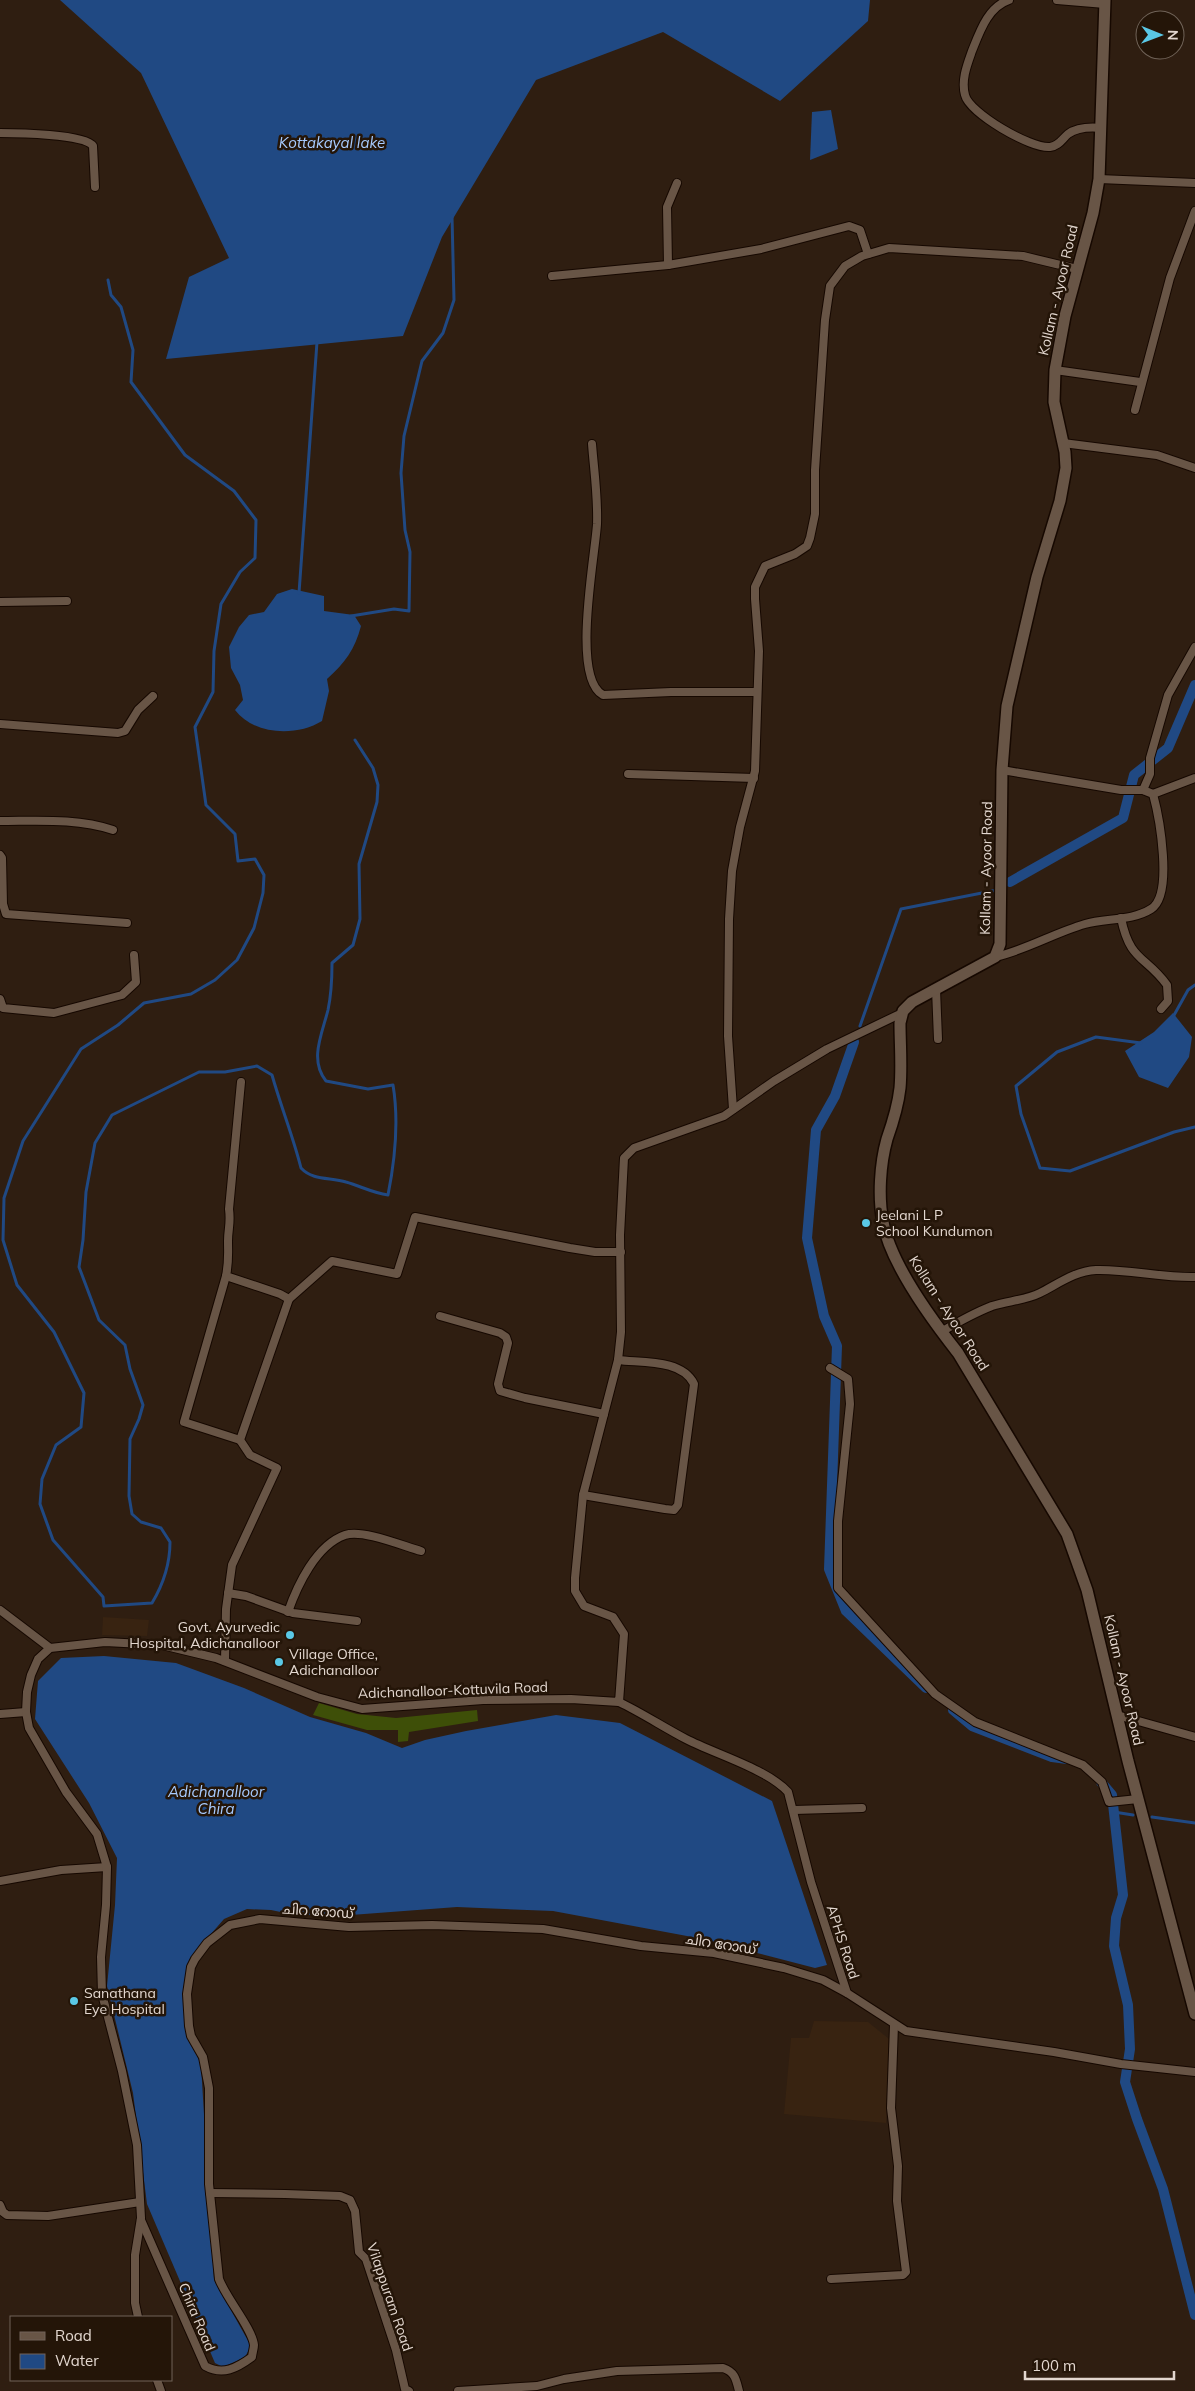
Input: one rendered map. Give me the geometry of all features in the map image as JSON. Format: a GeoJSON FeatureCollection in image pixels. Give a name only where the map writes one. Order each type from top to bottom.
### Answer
{"type":"FeatureCollection","features":[{"type":"Feature","properties":{"kind":"main road","name":"Kollam - Ayoor Road"},"geometry":{"type":"LineString","coordinates":[[995,957],[1000,944],[1002,770],[1007,706],[1037,577],[1064,486],[1066,468],[1063,443],[1054,402],[1055,370],[1076,269],[1093,214],[1098,179],[1105,2]]}},
{"type":"Feature","properties":{"kind":"main road"},"geometry":{"type":"LineString","coordinates":[[902,1013],[912,1002],[995,957]]}},
{"type":"Feature","properties":{"kind":"main road","name":"Kollam - Ayoor Road"},"geometry":{"type":"LineString","coordinates":[[902,1013],[900,1023],[900,1088],[894,1121],[887,1140],[882,1174],[883,1223],[890,1248],[941,1332],[958,1353],[1067,1534],[1087,1590],[1138,1799],[1195,2014]]}},
{"type":"Feature","properties":{"kind":"street"},"geometry":{"type":"LineString","coordinates":[[1008,0],[999,3],[985,20],[963,81],[965,97],[975,110],[999,127],[1040,146],[1050,147],[1060,143],[1069,134],[1081,128],[1101,128]]}},
{"type":"Feature","properties":{"kind":"street"},"geometry":{"type":"LineString","coordinates":[[1057,0],[1105,2]]}},
{"type":"Feature","properties":{"kind":"street"},"geometry":{"type":"LineString","coordinates":[[0,133],[72,137],[90,143],[93,146],[95,187]]}},
{"type":"Feature","properties":{"kind":"street"},"geometry":{"type":"LineString","coordinates":[[1098,179],[1195,183]]}},
{"type":"Feature","properties":{"kind":"street"},"geometry":{"type":"LineString","coordinates":[[668,265],[666,207],[676,183]]}},
{"type":"Feature","properties":{"kind":"street"},"geometry":{"type":"LineString","coordinates":[[1135,410],[1140,382],[1170,278],[1195,211]]}},
{"type":"Feature","properties":{"kind":"street"},"geometry":{"type":"LineString","coordinates":[[552,276],[668,265],[761,249],[849,226],[860,230],[868,254]]}},
{"type":"Feature","properties":{"kind":"street"},"geometry":{"type":"LineString","coordinates":[[733,1109],[728,1036],[729,919],[732,904],[732,871],[740,827],[754,778],[758,651],[755,587],[765,566],[795,554],[807,546],[810,538],[815,514],[818,410],[830,286],[845,266],[868,254],[890,248],[1023,256],[1076,269]]}},
{"type":"Feature","properties":{"kind":"street"},"geometry":{"type":"LineString","coordinates":[[1055,370],[1140,382]]}},
{"type":"Feature","properties":{"kind":"street"},"geometry":{"type":"LineString","coordinates":[[1063,443],[1157,455],[1195,468]]}},
{"type":"Feature","properties":{"kind":"street"},"geometry":{"type":"LineString","coordinates":[[592,444],[597,524],[586,624],[590,680],[596,691],[603,694],[756,692]]}},
{"type":"Feature","properties":{"kind":"street"},"geometry":{"type":"LineString","coordinates":[[0,602],[67,601]]}},
{"type":"Feature","properties":{"kind":"street"},"geometry":{"type":"LineString","coordinates":[[1143,790],[1168,695],[1195,648]]}},
{"type":"Feature","properties":{"kind":"street"},"geometry":{"type":"LineString","coordinates":[[0,724],[118,733],[125,731],[138,710],[153,696]]}},
{"type":"Feature","properties":{"kind":"street"},"geometry":{"type":"LineString","coordinates":[[1002,770],[1121,790],[1143,790],[1153,794],[1195,778]]}},
{"type":"Feature","properties":{"kind":"street"},"geometry":{"type":"LineString","coordinates":[[628,774],[754,778]]}},
{"type":"Feature","properties":{"kind":"street"},"geometry":{"type":"LineString","coordinates":[[995,957],[1011,954],[1086,924],[1121,918],[1149,910],[1155,906],[1163,879],[1162,831],[1153,794]]}},
{"type":"Feature","properties":{"kind":"street"},"geometry":{"type":"LineString","coordinates":[[0,821],[95,824],[113,830]]}},
{"type":"Feature","properties":{"kind":"street"},"geometry":{"type":"LineString","coordinates":[[0,855],[2,858],[3,904],[6,914],[127,923]]}},
{"type":"Feature","properties":{"kind":"street"},"geometry":{"type":"LineString","coordinates":[[1121,918],[1124,935],[1131,950],[1167,986],[1168,1001],[1161,1010]]}},
{"type":"Feature","properties":{"kind":"street"},"geometry":{"type":"LineString","coordinates":[[0,999],[3,1008],[54,1013],[122,995],[136,982],[134,955]]}},
{"type":"Feature","properties":{"kind":"street"},"geometry":{"type":"LineString","coordinates":[[936,989],[938,1039]]}},
{"type":"Feature","properties":{"kind":"street"},"geometry":{"type":"LineString","coordinates":[[619,1702],[624,1634],[613,1617],[584,1606],[575,1591],[576,1544],[583,1495],[618,1360],[620,1332],[621,1172],[624,1158],[627,1152],[724,1116],[774,1080],[827,1048],[902,1013]]}},
{"type":"Feature","properties":{"kind":"street"},"geometry":{"type":"LineString","coordinates":[[225,1661],[228,1593],[232,1565],[277,1468],[250,1456],[240,1440],[184,1422],[226,1276],[230,1252],[228,1240],[231,1223],[229,1209],[241,1082]]}},
{"type":"Feature","properties":{"kind":"street"},"geometry":{"type":"LineString","coordinates":[[240,1440],[289,1299],[332,1262],[397,1274],[415,1217],[570,1248],[595,1252],[621,1252]]}},
{"type":"Feature","properties":{"kind":"street"},"geometry":{"type":"LineString","coordinates":[[941,1332],[964,1318],[992,1306],[1039,1294],[1060,1281],[1082,1272],[1114,1270],[1174,1278],[1195,1277]]}},
{"type":"Feature","properties":{"kind":"street"},"geometry":{"type":"LineString","coordinates":[[226,1276],[280,1294],[289,1299]]}},
{"type":"Feature","properties":{"kind":"street"},"geometry":{"type":"LineString","coordinates":[[440,1316],[500,1333],[506,1337],[508,1343],[498,1384],[500,1391],[604,1414]]}},
{"type":"Feature","properties":{"kind":"street"},"geometry":{"type":"LineString","coordinates":[[583,1495],[674,1510],[678,1505],[694,1384],[690,1376],[679,1368],[618,1360]]}},
{"type":"Feature","properties":{"kind":"street"},"geometry":{"type":"LineString","coordinates":[[830,1368],[848,1380],[850,1404],[838,1521],[838,1588],[935,1694],[974,1722],[1083,1765],[1102,1782],[1109,1802],[1138,1799]]}},
{"type":"Feature","properties":{"kind":"street"},"geometry":{"type":"LineString","coordinates":[[288,1612],[297,1587],[317,1558],[345,1535],[366,1536],[421,1551]]}},
{"type":"Feature","properties":{"kind":"street"},"geometry":{"type":"LineString","coordinates":[[228,1593],[246,1596],[288,1612],[357,1621]]}},
{"type":"Feature","properties":{"kind":"street"},"geometry":{"type":"LineString","coordinates":[[0,1610],[50,1648],[38,1659],[31,1675],[26,1712],[29,1728],[66,1792],[97,1834],[107,1867],[106,1905],[101,1957],[102,1994],[122,2071],[137,2145],[141,2218],[134,2255],[135,2303],[138,2316]]}},
{"type":"Feature","properties":{"kind":"street","name":"Adichanalloor-Kottuvila Road"},"geometry":{"type":"LineString","coordinates":[[50,1648],[104,1642],[162,1645],[225,1661],[317,1697],[362,1709],[483,1700],[571,1699],[619,1702]]}},
{"type":"Feature","properties":{"kind":"street","name":"APHS Road"},"geometry":{"type":"LineString","coordinates":[[619,1702],[686,1739],[780,1782],[788,1792],[794,1810],[811,1882],[847,1993],[894,2025],[906,2031],[1054,2052],[1132,2066],[1195,2072]]}},
{"type":"Feature","properties":{"kind":"street"},"geometry":{"type":"LineString","coordinates":[[0,1714],[26,1712]]}},
{"type":"Feature","properties":{"kind":"street"},"geometry":{"type":"LineString","coordinates":[[1117,1716],[1195,1736]]}},
{"type":"Feature","properties":{"kind":"street"},"geometry":{"type":"LineString","coordinates":[[794,1810],[862,1808]]}},
{"type":"Feature","properties":{"kind":"street"},"geometry":{"type":"LineString","coordinates":[[0,1881],[62,1870],[107,1867]]}},
{"type":"Feature","properties":{"kind":"street","name":"ചിറ റോഡ്"},"geometry":{"type":"LineString","coordinates":[[254,2345],[242,2321],[224,2293],[219,2279],[210,2193],[209,2088],[203,2057],[189,2026],[188,1980],[195,1959],[207,1944],[230,1924],[260,1920],[349,1927],[432,1925],[543,1929],[641,1946],[714,1953],[784,1968],[823,1980],[847,1993]]}},
{"type":"Feature","properties":{"kind":"street"},"geometry":{"type":"LineString","coordinates":[[832,2279],[903,2275],[906,2272],[897,2201],[898,2166],[891,2108],[894,2025]]}},
{"type":"Feature","properties":{"kind":"street","name":"Vilappuram Road"},"geometry":{"type":"LineString","coordinates":[[210,2193],[304,2194],[340,2196],[350,2200],[355,2211],[359,2252],[366,2259],[396,2350],[406,2389],[409,2391]]}},
{"type":"Feature","properties":{"kind":"street"},"geometry":{"type":"LineString","coordinates":[[0,2204],[3,2212],[7,2215],[39,2216],[140,2202]]}},
{"type":"Feature","properties":{"kind":"street","name":"Chira Road"},"geometry":{"type":"LineString","coordinates":[[141,2218],[205,2366],[214,2371],[228,2370],[252,2357],[254,2345]]}},
{"type":"Feature","properties":{"kind":"street"},"geometry":{"type":"LineString","coordinates":[[458,2391],[537,2386],[564,2379],[617,2371],[723,2368],[731,2371],[736,2378],[739,2391]]}},
{"type":"Feature","properties":{"kind":"shaded area"},"geometry":{"type":"Polygon","coordinates":[[[103,1617],[149,1620],[147,1636],[102,1635],[103,1617]]]}},
{"type":"Feature","properties":{"kind":"shaded area"},"geometry":{"type":"Polygon","coordinates":[[[814,2021],[868,2022],[889,2039],[886,2123],[784,2114],[791,2038],[809,2038],[814,2021]]]}},
{"type":"Feature","properties":{"kind":"green space"},"geometry":{"type":"Polygon","coordinates":[[[319,1703],[357,1714],[396,1718],[477,1710],[478,1721],[409,1732],[408,1741],[398,1742],[398,1730],[367,1730],[313,1715],[319,1703]]]}},
{"type":"Feature","properties":{"kind":"water","name":"Kottakayal lake"},"geometry":{"type":"Polygon","coordinates":[[[60,0],[870,0],[868,21],[780,101],[663,32],[536,80],[442,237],[403,336],[166,359],[189,277],[229,258],[141,73],[60,0]]]}},
{"type":"Feature","properties":{"kind":"water"},"geometry":{"type":"Polygon","coordinates":[[[831,110],[838,149],[810,160],[812,112],[831,110]]]}},
{"type":"Feature","properties":{"kind":"water"},"geometry":{"type":"Polygon","coordinates":[[[292,589],[324,596],[324,611],[354,615],[361,626],[356,642],[348,655],[327,679],[329,691],[322,721],[300,730],[276,731],[253,725],[235,710],[243,700],[240,685],[231,668],[229,647],[239,627],[249,615],[264,612],[277,594],[292,589]]]}},
{"type":"Feature","properties":{"kind":"water"},"geometry":{"type":"Polygon","coordinates":[[[1173,1013],[1192,1037],[1189,1057],[1168,1088],[1139,1077],[1125,1051],[1154,1032],[1173,1013]]]}},
{"type":"Feature","properties":{"kind":"water","name":"Adichanalloor Chira"},"geometry":{"type":"Polygon","coordinates":[[[104,1656],[176,1663],[244,1688],[310,1717],[366,1733],[402,1748],[425,1740],[466,1731],[556,1715],[620,1723],[772,1801],[827,1965],[815,1968],[703,1939],[553,1911],[457,1907],[351,1915],[295,1915],[271,1910],[247,1909],[224,1919],[197,1950],[185,1976],[186,2029],[201,2065],[214,2280],[251,2346],[245,2357],[223,2367],[215,2363],[147,2204],[133,2093],[107,1986],[115,1905],[117,1858],[89,1803],[35,1719],[38,1681],[61,1658],[104,1656]]]}},
{"type":"Feature","properties":{"kind":"waterway"},"geometry":{"type":"LineString","coordinates":[[351,616],[394,609],[409,611],[410,552],[405,530],[401,473],[404,436],[422,361],[443,333],[454,300],[452,216]]}},
{"type":"Feature","properties":{"kind":"waterway"},"geometry":{"type":"LineString","coordinates":[[108,280],[111,295],[121,307],[133,350],[131,382],[185,455],[234,491],[256,520],[255,558],[240,572],[221,604],[214,651],[213,692],[195,727],[206,805],[235,834],[238,861],[255,859],[264,875],[263,893],[254,928],[237,960],[215,980],[191,994],[144,1003],[118,1025],[81,1049],[23,1141],[4,1198],[3,1240],[17,1285],[54,1332],[84,1393],[81,1427],[56,1445],[42,1479],[40,1504],[53,1540],[103,1597],[104,1606],[152,1603],[165,1573],[169,1558],[170,1542],[161,1528],[141,1522],[132,1514],[129,1496],[130,1439],[143,1405],[130,1369],[125,1345],[99,1320],[79,1267],[86,1192],[95,1143],[112,1115],[199,1072],[225,1072],[257,1066],[272,1075],[301,1168],[317,1177],[340,1180],[388,1195],[393,1168],[395,1140],[396,1112],[393,1085],[368,1089],[326,1081],[318,1064],[318,1047],[329,1005],[332,963],[353,945],[360,919],[359,864],[377,802],[378,785],[373,768],[355,740]]}},
{"type":"Feature","properties":{"kind":"waterway"},"geometry":{"type":"LineString","coordinates":[[299,593],[317,342]]}},
{"type":"Feature","properties":{"kind":"waterway"},"geometry":{"type":"LineString","coordinates":[[1010,882],[1123,818],[1134,775],[1168,748],[1195,685]]}},
{"type":"Feature","properties":{"kind":"waterway"},"geometry":{"type":"LineString","coordinates":[[860,1026],[901,909],[997,890]]}},
{"type":"Feature","properties":{"kind":"waterway"},"geometry":{"type":"LineString","coordinates":[[1173,1017],[1188,990],[1195,985]]}},
{"type":"Feature","properties":{"kind":"waterway"},"geometry":{"type":"LineString","coordinates":[[1141,1043],[1096,1037],[1057,1052],[1016,1086],[1021,1114],[1040,1168],[1070,1171],[1174,1132],[1195,1127]]}},
{"type":"Feature","properties":{"kind":"waterway"},"geometry":{"type":"LineString","coordinates":[[854,1042],[835,1096],[816,1130],[807,1238],[824,1316],[837,1346],[829,1569],[846,1611],[926,1688]]}},
{"type":"Feature","properties":{"kind":"waterway"},"geometry":{"type":"LineString","coordinates":[[953,1710],[972,1726],[1052,1757],[1067,1759]]}},
{"type":"Feature","properties":{"kind":"waterway"},"geometry":{"type":"LineString","coordinates":[[1101,1782],[1112,1795],[1123,1895],[1116,1918],[1114,1946],[1128,2005],[1130,2049],[1125,2082],[1163,2189],[1195,2315]]}},
{"type":"Feature","properties":{"kind":"waterway"},"geometry":{"type":"LineString","coordinates":[[1114,1812],[1133,1815]]}},
{"type":"Feature","properties":{"kind":"waterway"},"geometry":{"type":"LineString","coordinates":[[1152,1817],[1195,1823]]}},
{"type":"Feature","properties":{"kind":"place","name":"Jeelani L P School Kundumon"},"geometry":{"type":"Point","coordinates":[866,1223]}},
{"type":"Feature","properties":{"kind":"place","name":"Govt. Ayurvedic Hospital, Adichanalloor"},"geometry":{"type":"Point","coordinates":[290,1635]}},
{"type":"Feature","properties":{"kind":"place","name":"Village Office, Adichanalloor"},"geometry":{"type":"Point","coordinates":[279,1662]}},
{"type":"Feature","properties":{"kind":"place","name":"Sanathana Eye Hospital"},"geometry":{"type":"Point","coordinates":[74,2001]}}]}
